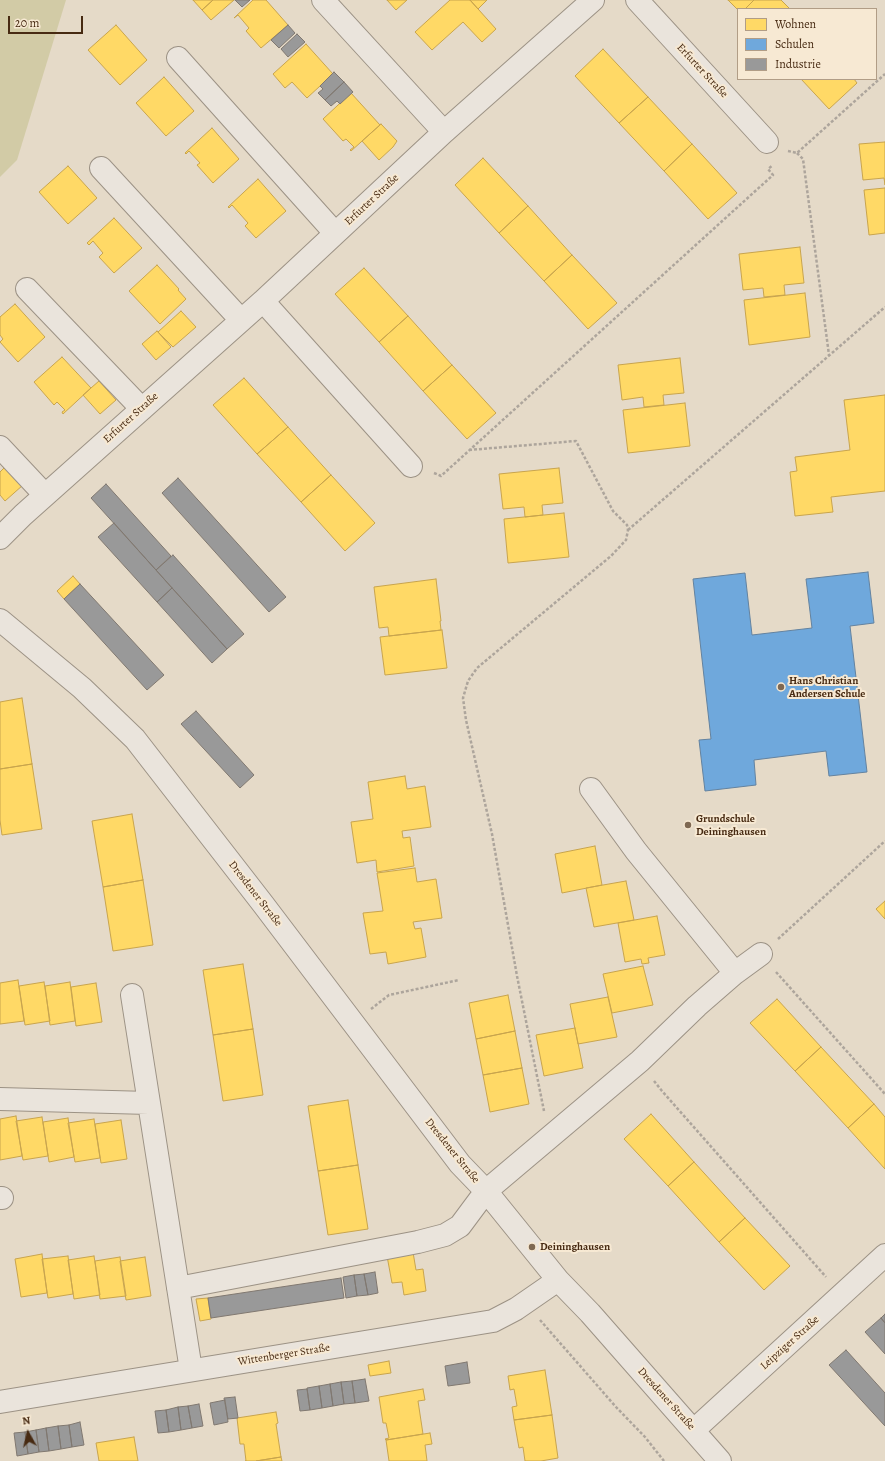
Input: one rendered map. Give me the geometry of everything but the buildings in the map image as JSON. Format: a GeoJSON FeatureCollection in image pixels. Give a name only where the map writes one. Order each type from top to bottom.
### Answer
{"type":"FeatureCollection","features":[{"type":"Feature","properties":{"kind":"street"},"geometry":{"type":"LineString","coordinates":[[323,0],[444,132]]}},
{"type":"Feature","properties":{"kind":"street","name":"Erfurter Straße"},"geometry":{"type":"LineString","coordinates":[[0,538],[45,495],[264,301],[444,132],[593,0]]}},
{"type":"Feature","properties":{"kind":"street","name":"Erfurter Straße"},"geometry":{"type":"LineString","coordinates":[[637,0],[775,149]]}},
{"type":"Feature","properties":{"kind":"street"},"geometry":{"type":"LineString","coordinates":[[178,58],[336,234]]}},
{"type":"Feature","properties":{"kind":"street"},"geometry":{"type":"LineString","coordinates":[[101,168],[241,320]]}},
{"type":"Feature","properties":{"kind":"street"},"geometry":{"type":"LineString","coordinates":[[27,289],[142,409]]}},
{"type":"Feature","properties":{"kind":"street"},"geometry":{"type":"LineString","coordinates":[[264,301],[411,466]]}},
{"type":"Feature","properties":{"kind":"street"},"geometry":{"type":"LineString","coordinates":[[0,447],[45,495]]}},
{"type":"Feature","properties":{"kind":"street","name":"Dresdener Straße"},"geometry":{"type":"LineString","coordinates":[[0,620],[82,688],[135,739],[263,904],[460,1164],[486,1191],[558,1280],[590,1313],[720,1461]]}},
{"type":"Feature","properties":{"kind":"street"},"geometry":{"type":"LineString","coordinates":[[591,789],[636,851],[735,973]]}},
{"type":"Feature","properties":{"kind":"street","name":"Dresdener Straße"},"geometry":{"type":"LineString","coordinates":[[486,1191],[640,1061],[697,1006],[735,973],[761,954]]}},
{"type":"Feature","properties":{"kind":"street"},"geometry":{"type":"LineString","coordinates":[[132,995],[190,1370]]}},
{"type":"Feature","properties":{"kind":"street"},"geometry":{"type":"LineString","coordinates":[[0,1099],[149,1103]]}},
{"type":"Feature","properties":{"kind":"street"},"geometry":{"type":"LineString","coordinates":[[178,1288],[418,1242],[445,1235],[460,1226],[486,1191]]}},
{"type":"Feature","properties":{"kind":"street","name":"Leipziger Straße"},"geometry":{"type":"LineString","coordinates":[[694,1430],[885,1255]]}},
{"type":"Feature","properties":{"kind":"street","name":"Wittenberger Straße"},"geometry":{"type":"LineString","coordinates":[[0,1402],[493,1321],[526,1303],[558,1280]]}},
{"type":"Feature","properties":{"kind":"path"},"geometry":{"type":"LineString","coordinates":[[797,153],[885,74]]}},
{"type":"Feature","properties":{"kind":"path"},"geometry":{"type":"LineString","coordinates":[[775,149],[797,153],[803,158],[829,356]]}},
{"type":"Feature","properties":{"kind":"path"},"geometry":{"type":"LineString","coordinates":[[411,466],[441,476],[773,175],[768,169],[778,160]]}},
{"type":"Feature","properties":{"kind":"path"},"geometry":{"type":"LineString","coordinates":[[628,530],[885,308]]}},
{"type":"Feature","properties":{"kind":"path"},"geometry":{"type":"LineString","coordinates":[[470,450],[576,441],[613,511],[627,525],[628,530],[626,540],[611,556],[478,668],[468,681],[463,698],[466,720],[492,834],[517,976],[549,1137]]}},
{"type":"Feature","properties":{"kind":"path"},"geometry":{"type":"LineString","coordinates":[[885,841],[761,954],[885,1094]]}},
{"type":"Feature","properties":{"kind":"path"},"geometry":{"type":"LineString","coordinates":[[354,1023],[389,995],[459,980]]}},
{"type":"Feature","properties":{"kind":"path"},"geometry":{"type":"LineString","coordinates":[[640,1061],[662,1091],[842,1296]]}},
{"type":"Feature","properties":{"kind":"path"},"geometry":{"type":"LineString","coordinates":[[526,1303],[616,1407],[645,1437],[664,1461]]}},
{"type":"Feature","properties":{"kind":"shaded area"},"geometry":{"type":"Polygon","coordinates":[[[0,0],[66,0],[17,160],[0,177],[0,0]]]}},
{"type":"Feature","properties":{"kind":"place","name":"Hans Christian Andersen Schule"},"geometry":{"type":"Point","coordinates":[781,687]}},
{"type":"Feature","properties":{"kind":"place","name":"Grundschule Deininghausen"},"geometry":{"type":"Point","coordinates":[688,825]}},
{"type":"Feature","properties":{"kind":"place","name":"Deininghausen"},"geometry":{"type":"Point","coordinates":[532,1247]}}]}
